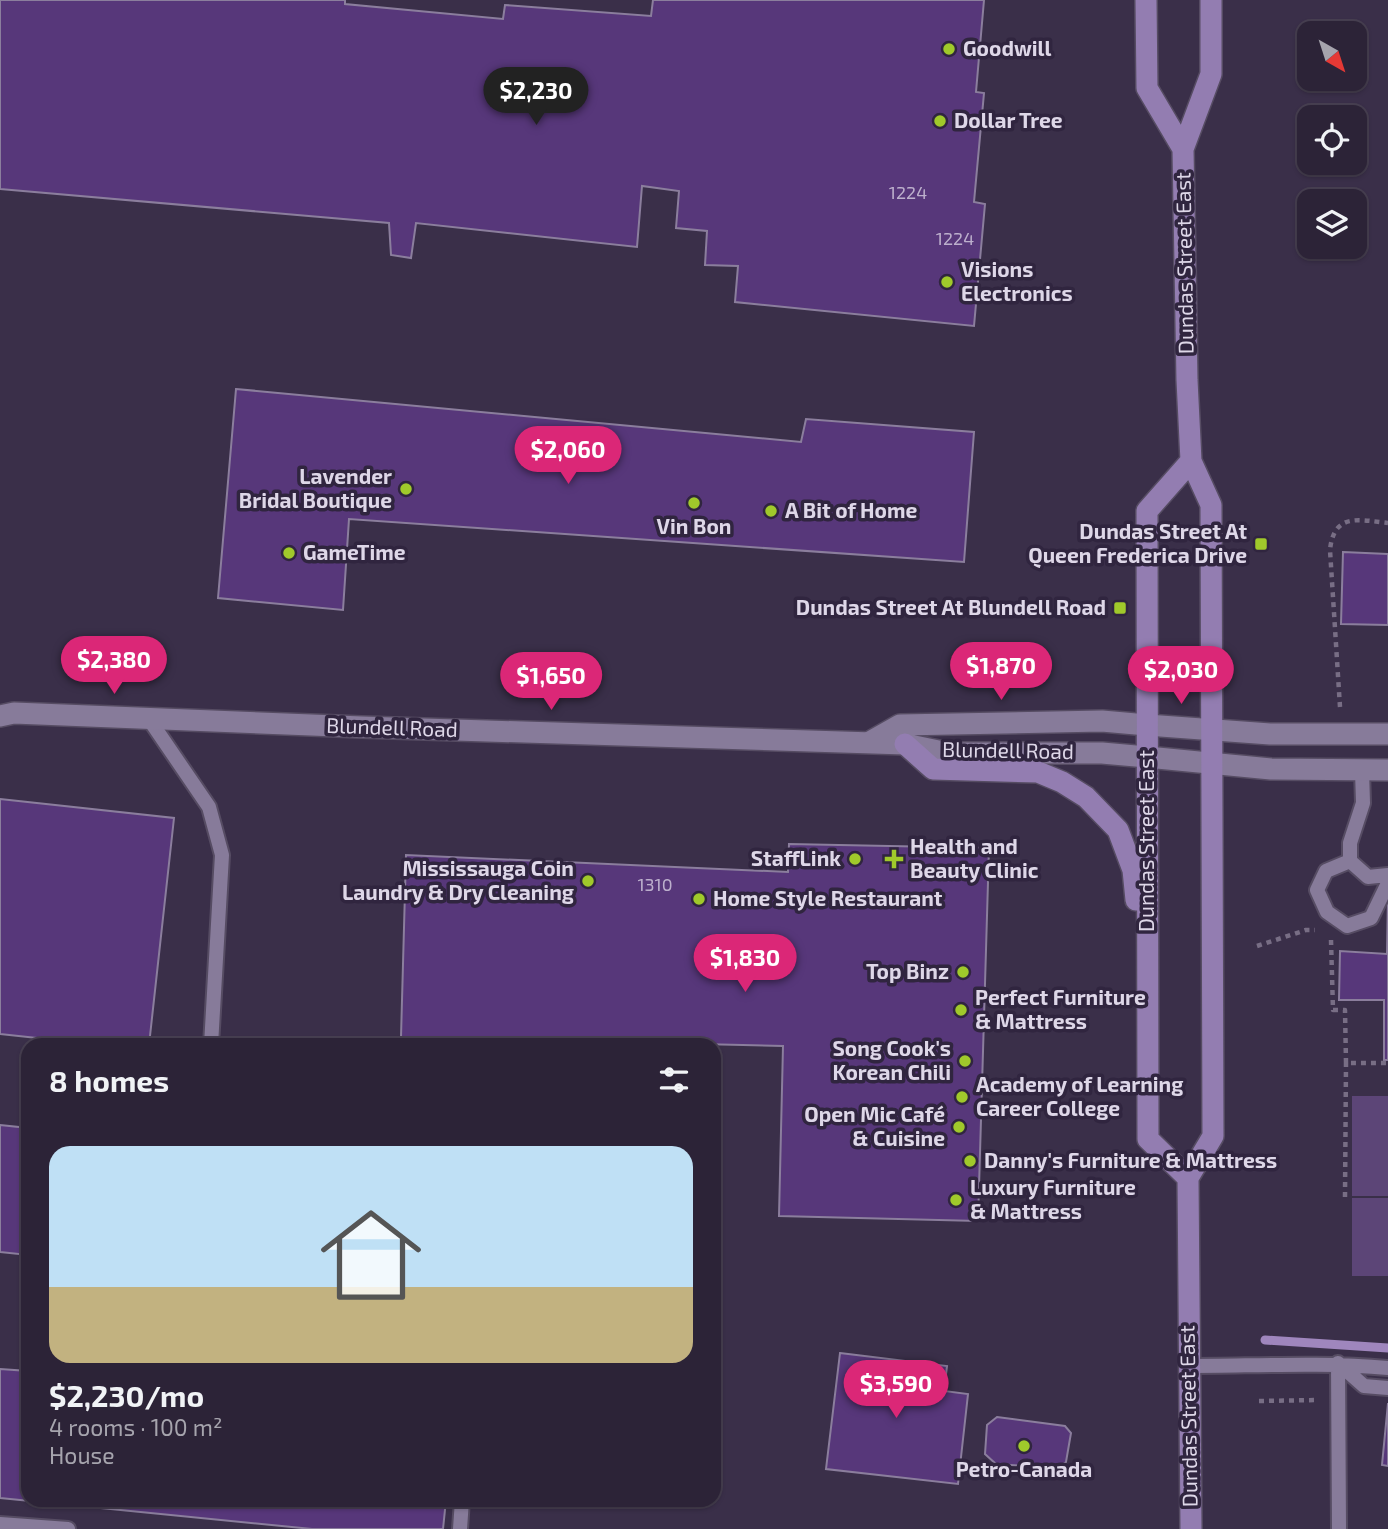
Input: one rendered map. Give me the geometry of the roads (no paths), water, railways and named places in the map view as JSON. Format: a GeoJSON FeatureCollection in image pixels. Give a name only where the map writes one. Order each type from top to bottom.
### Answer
{"type":"FeatureCollection","features":[{"type":"Feature","properties":{"kind":"main road","name":"Dundas Street East"},"geometry":{"type":"LineString","coordinates":[[1146,0],[1147,88],[1183,149]]}},
{"type":"Feature","properties":{"kind":"main road","name":"Dundas Street East"},"geometry":{"type":"LineString","coordinates":[[1191,1529],[1188,1178],[1213,1136],[1211,505],[1191,461],[1183,149],[1211,74],[1211,0]]}},
{"type":"Feature","properties":{"kind":"main road","name":"Dundas Street East"},"geometry":{"type":"LineString","coordinates":[[1188,1178],[1148,1139],[1147,511],[1191,461]]}},
{"type":"Feature","properties":{"kind":"main road"},"geometry":{"type":"LineString","coordinates":[[905,744],[933,769],[1038,772],[1062,782],[1086,797],[1118,830],[1127,850],[1133,870],[1138,925],[1147,951]]}},
{"type":"Feature","properties":{"kind":"street","name":"Blundell Road"},"geometry":{"type":"LineString","coordinates":[[0,716],[14,713],[905,744],[948,753],[1102,753],[1271,769],[1388,769]]}},
{"type":"Feature","properties":{"kind":"street","name":"Blundell Road"},"geometry":{"type":"LineString","coordinates":[[869,743],[900,725],[1102,721],[1270,734],[1388,734]]}},
{"type":"Feature","properties":{"kind":"lane"},"geometry":{"type":"LineString","coordinates":[[149,719],[209,807],[222,855],[211,1038]]}},
{"type":"Feature","properties":{"kind":"lane"},"geometry":{"type":"LineString","coordinates":[[1350,862],[1350,842],[1363,803],[1362,770]]}},
{"type":"Feature","properties":{"kind":"lane"},"geometry":{"type":"LineString","coordinates":[[1350,862],[1368,877],[1388,875]]}},
{"type":"Feature","properties":{"kind":"lane"},"geometry":{"type":"LineString","coordinates":[[1350,862],[1326,872],[1317,890],[1333,923],[1348,926],[1371,918],[1388,883]]}},
{"type":"Feature","properties":{"kind":"lane"},"geometry":{"type":"LineString","coordinates":[[1188,1366],[1338,1363],[1388,1368]]}},
{"type":"Feature","properties":{"kind":"lane"},"geometry":{"type":"LineString","coordinates":[[1338,1363],[1364,1386],[1388,1388]]}},
{"type":"Feature","properties":{"kind":"lane"},"geometry":{"type":"LineString","coordinates":[[1338,1363],[1339,1529]]}},
{"type":"Feature","properties":{"kind":"lane"},"geometry":{"type":"LineString","coordinates":[[460,1529],[462,1507]]}},
{"type":"Feature","properties":{"kind":"lane"},"geometry":{"type":"LineString","coordinates":[[0,1524],[68,1529]]}},
{"type":"Feature","properties":{"kind":"waterway"},"geometry":{"type":"LineString","coordinates":[[1265,1340],[1388,1348]]}},
{"type":"Feature","properties":{"kind":"place","name":"Goodwill"},"geometry":{"type":"Point","coordinates":[949,49]}},
{"type":"Feature","properties":{"kind":"place","name":"Dollar Tree"},"geometry":{"type":"Point","coordinates":[940,121]}},
{"type":"Feature","properties":{"kind":"place","name":"Visions Electronics"},"geometry":{"type":"Point","coordinates":[947,282]}},
{"type":"Feature","properties":{"kind":"place","name":"Lavender Bridal Boutique"},"geometry":{"type":"Point","coordinates":[406,489]}},
{"type":"Feature","properties":{"kind":"place","name":"Vin Bon"},"geometry":{"type":"Point","coordinates":[694,503]}},
{"type":"Feature","properties":{"kind":"place","name":"A Bit of Home"},"geometry":{"type":"Point","coordinates":[771,511]}},
{"type":"Feature","properties":{"kind":"place","name":"Dundas Street At Queen Frederica Drive"},"geometry":{"type":"Point","coordinates":[1261,544]}},
{"type":"Feature","properties":{"kind":"place","name":"GameTime"},"geometry":{"type":"Point","coordinates":[289,553]}},
{"type":"Feature","properties":{"kind":"place","name":"Dundas Street At Blundell Road"},"geometry":{"type":"Point","coordinates":[1120,608]}},
{"type":"Feature","properties":{"kind":"place","name":"StaffLink"},"geometry":{"type":"Point","coordinates":[855,859]}},
{"type":"Feature","properties":{"kind":"place","name":"Health and Beauty Clinic"},"geometry":{"type":"Point","coordinates":[894,859]}},
{"type":"Feature","properties":{"kind":"place","name":"Mississauga Coin Laundry & Dry Cleaning"},"geometry":{"type":"Point","coordinates":[588,881]}},
{"type":"Feature","properties":{"kind":"place","name":"Home Style Restaurant"},"geometry":{"type":"Point","coordinates":[699,899]}},
{"type":"Feature","properties":{"kind":"place","name":"Top Binz"},"geometry":{"type":"Point","coordinates":[963,972]}},
{"type":"Feature","properties":{"kind":"place","name":"Perfect Furniture & Mattress"},"geometry":{"type":"Point","coordinates":[961,1010]}},
{"type":"Feature","properties":{"kind":"place","name":"Song Cook's Korean Chili"},"geometry":{"type":"Point","coordinates":[965,1061]}},
{"type":"Feature","properties":{"kind":"place","name":"Academy of Learning Career College"},"geometry":{"type":"Point","coordinates":[962,1097]}},
{"type":"Feature","properties":{"kind":"place","name":"Open Mic Café & Cuisine"},"geometry":{"type":"Point","coordinates":[959,1127]}},
{"type":"Feature","properties":{"kind":"place","name":"Danny's Furniture & Mattress"},"geometry":{"type":"Point","coordinates":[970,1161]}},
{"type":"Feature","properties":{"kind":"place","name":"Luxury Furniture & Mattress"},"geometry":{"type":"Point","coordinates":[956,1200]}},
{"type":"Feature","properties":{"kind":"place","name":"Petro-Canada"},"geometry":{"type":"Point","coordinates":[1024,1446]}}]}
